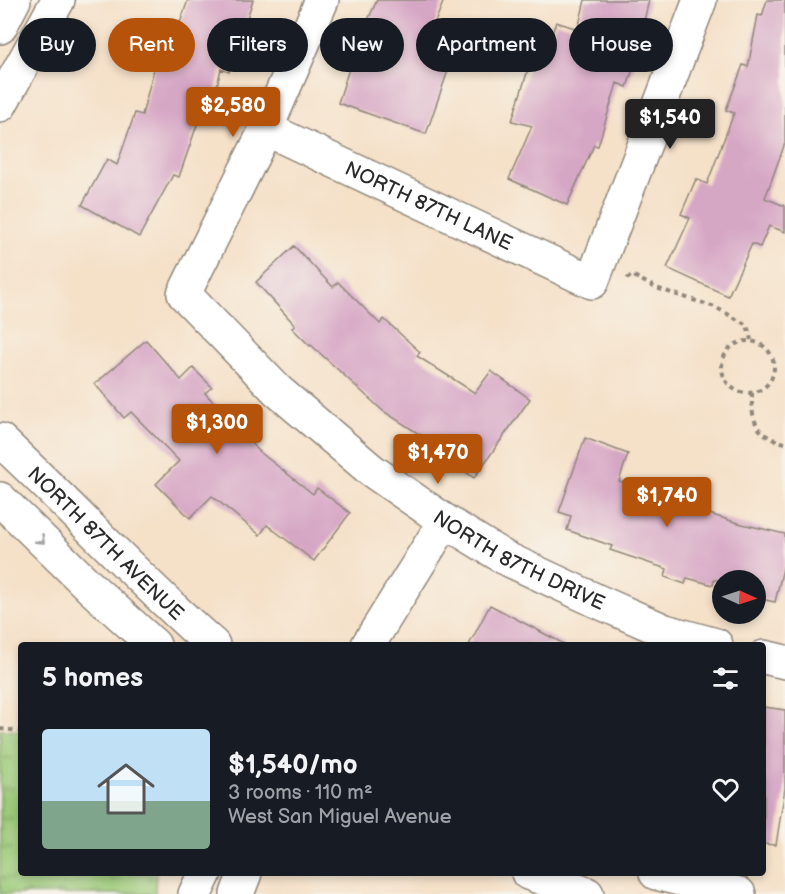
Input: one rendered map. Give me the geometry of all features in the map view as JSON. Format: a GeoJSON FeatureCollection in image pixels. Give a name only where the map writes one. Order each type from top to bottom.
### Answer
{"type":"FeatureCollection","features":[{"type":"Feature","properties":{"kind":"street"},"geometry":{"type":"LineString","coordinates":[[0,27],[14,0]]}},
{"type":"Feature","properties":{"kind":"street"},"geometry":{"type":"LineString","coordinates":[[0,105],[58,0]]}},
{"type":"Feature","properties":{"kind":"street"},"geometry":{"type":"LineString","coordinates":[[266,129],[322,0]]}},
{"type":"Feature","properties":{"kind":"street"},"geometry":{"type":"LineString","coordinates":[[595,274],[700,0]]}},
{"type":"Feature","properties":{"kind":"street","name":"NORTH 87TH LANE"},"geometry":{"type":"LineString","coordinates":[[266,129],[595,274]]}},
{"type":"Feature","properties":{"kind":"street","name":"NORTH 87TH DRIVE"},"geometry":{"type":"LineString","coordinates":[[266,129],[184,294],[278,391],[371,470],[445,521],[506,558],[597,601],[665,631],[705,642]]}},
{"type":"Feature","properties":{"kind":"street","name":"NORTH 87TH AVENUE"},"geometry":{"type":"LineString","coordinates":[[0,440],[105,544],[210,642]]}},
{"type":"Feature","properties":{"kind":"street","name":"NORTH 87TH AVENUE"},"geometry":{"type":"LineString","coordinates":[[0,499],[99,596],[151,642]]}},
{"type":"Feature","properties":{"kind":"street"},"geometry":{"type":"LineString","coordinates":[[370,642],[445,521]]}},
{"type":"Feature","properties":{"kind":"street"},"geometry":{"type":"LineString","coordinates":[[766,657],[785,662]]}},
{"type":"Feature","properties":{"kind":"street"},"geometry":{"type":"LineString","coordinates":[[195,894],[204,876]]}},
{"type":"Feature","properties":{"kind":"street"},"geometry":{"type":"LineString","coordinates":[[237,894],[244,876]]}},
{"type":"Feature","properties":{"kind":"street"},"geometry":{"type":"LineString","coordinates":[[536,876],[587,894]]}},
{"type":"Feature","properties":{"kind":"street"},"geometry":{"type":"LineString","coordinates":[[668,876],[739,894]]}},
{"type":"Feature","properties":{"kind":"path"},"geometry":{"type":"LineString","coordinates":[[595,274],[619,284],[632,275],[656,288],[714,307],[747,325],[751,340]]}},
{"type":"Feature","properties":{"kind":"path"},"geometry":{"type":"LineString","coordinates":[[743,340],[751,340],[767,348],[774,364],[770,381],[764,387],[752,393],[740,392],[726,382],[721,365],[728,349],[743,340]]}},
{"type":"Feature","properties":{"kind":"path"},"geometry":{"type":"LineString","coordinates":[[752,393],[753,414],[759,431],[775,441],[785,443]]}},
{"type":"Feature","properties":{"kind":"path"},"geometry":{"type":"LineString","coordinates":[[0,729],[18,731]]}},
{"type":"Feature","properties":{"kind":"green space"},"geometry":{"type":"Polygon","coordinates":[[[0,730],[18,731],[18,876],[156,876],[155,894],[0,894],[0,730]]]}},
{"type":"Feature","properties":{"kind":"building"},"geometry":{"type":"Polygon","coordinates":[[[188,0],[253,0],[247,18],[207,18],[207,72],[220,72],[208,122],[199,119],[179,177],[173,175],[139,237],[82,205],[107,159],[117,165],[135,113],[142,115],[153,72],[195,72],[195,18],[182,18],[188,0]]]}},
{"type":"Feature","properties":{"kind":"building"},"geometry":{"type":"Polygon","coordinates":[[[377,0],[444,0],[437,18],[416,18],[416,72],[448,72],[426,134],[338,103],[348,72],[404,72],[404,18],[369,18],[377,0]]]}},
{"type":"Feature","properties":{"kind":"building"},"geometry":{"type":"Polygon","coordinates":[[[585,0],[649,0],[645,18],[581,18],[585,0]]]}},
{"type":"Feature","properties":{"kind":"building"},"geometry":{"type":"Polygon","coordinates":[[[767,0],[785,0],[785,143],[765,198],[785,206],[785,232],[769,226],[760,247],[752,244],[728,296],[667,268],[690,218],[681,214],[696,179],[707,184],[734,113],[726,110],[743,65],[748,67],[758,15],[762,16],[767,0]]]}},
{"type":"Feature","properties":{"kind":"building"},"geometry":{"type":"Polygon","coordinates":[[[557,22],[569,26],[569,72],[632,72],[627,87],[617,83],[598,146],[594,145],[567,205],[509,179],[532,126],[512,121],[527,72],[557,72],[557,22]]]}},
{"type":"Feature","properties":{"kind":"building"},"geometry":{"type":"Polygon","coordinates":[[[294,246],[333,287],[338,282],[380,324],[384,319],[420,352],[417,356],[475,393],[491,371],[530,399],[474,478],[435,450],[438,446],[383,411],[310,346],[292,328],[295,325],[256,282],[294,246]]]}},
{"type":"Feature","properties":{"kind":"building"},"geometry":{"type":"Polygon","coordinates":[[[146,340],[181,380],[193,368],[212,387],[205,393],[220,409],[219,411],[261,453],[313,494],[317,488],[350,513],[314,561],[267,525],[260,535],[212,496],[190,518],[156,484],[179,461],[131,412],[124,418],[95,384],[146,340]]]}},
{"type":"Feature","properties":{"kind":"building"},"geometry":{"type":"Polygon","coordinates":[[[585,438],[628,454],[619,481],[676,499],[674,503],[738,523],[785,534],[785,560],[775,602],[766,600],[766,570],[712,570],[712,585],[687,578],[685,584],[665,577],[667,569],[610,550],[612,546],[567,530],[571,516],[559,512],[585,438]]]}},
{"type":"Feature","properties":{"kind":"building"},"geometry":{"type":"Polygon","coordinates":[[[490,605],[560,642],[471,642],[490,605]]]}},
{"type":"Feature","properties":{"kind":"building"},"geometry":{"type":"Polygon","coordinates":[[[766,707],[785,710],[785,788],[776,845],[766,844],[766,707]]]}}]}
